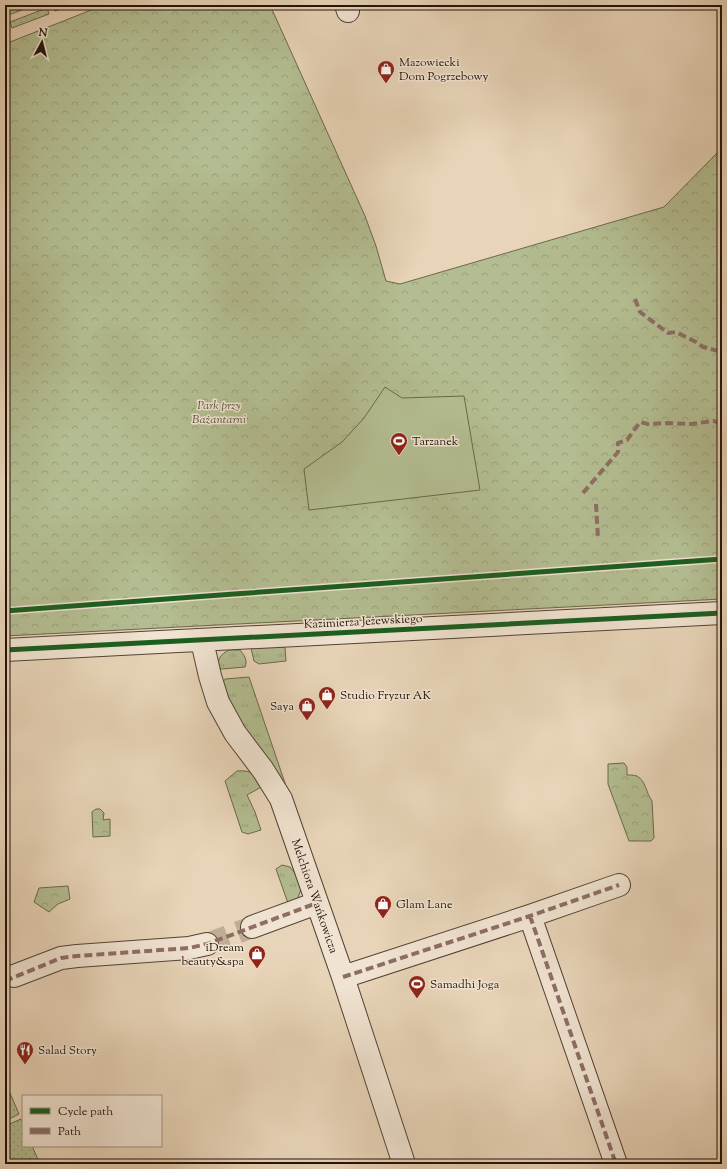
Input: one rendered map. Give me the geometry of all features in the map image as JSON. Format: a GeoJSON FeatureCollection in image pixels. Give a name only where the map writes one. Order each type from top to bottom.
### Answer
{"type":"FeatureCollection","features":[{"type":"Feature","properties":{"kind":"street","name":"Kazimierza Jeżewskiego"},"geometry":{"type":"LineString","coordinates":[[5,650],[722,613]]}},
{"type":"Feature","properties":{"kind":"street","name":"Melchiora Wańkowicza"},"geometry":{"type":"LineString","coordinates":[[202,641],[218,702],[235,733],[263,770],[281,799],[404,1164]]}},
{"type":"Feature","properties":{"kind":"street"},"geometry":{"type":"LineString","coordinates":[[342,977],[530,916],[619,885]]}},
{"type":"Feature","properties":{"kind":"street"},"geometry":{"type":"LineString","coordinates":[[252,927],[317,903]]}},
{"type":"Feature","properties":{"kind":"street"},"geometry":{"type":"LineString","coordinates":[[530,916],[616,1164]]}},
{"type":"Feature","properties":{"kind":"street"},"geometry":{"type":"LineString","coordinates":[[14,976],[61,958],[189,948],[206,944]]}},
{"type":"Feature","properties":{"kind":"green space"},"geometry":{"type":"Polygon","coordinates":[[[13,5],[35,5],[6,16],[5,8],[13,5]]]}},
{"type":"Feature","properties":{"kind":"green space"},"geometry":{"type":"Polygon","coordinates":[[[71,5],[55,11],[53,6],[71,5]]]}},
{"type":"Feature","properties":{"kind":"green space","name":"Park przy Bażantarni"},"geometry":{"type":"Polygon","coordinates":[[[104,5],[270,5],[365,216],[376,246],[386,281],[400,284],[664,207],[718,152],[722,143],[722,599],[5,636],[5,44],[104,5]]]}},
{"type":"Feature","properties":{"kind":"green space"},"geometry":{"type":"Polygon","coordinates":[[[47,8],[49,14],[12,28],[10,22],[47,8]]]}},
{"type":"Feature","properties":{"kind":"green space","name":"Tarzanek"},"geometry":{"type":"Polygon","coordinates":[[[385,387],[402,398],[464,396],[480,490],[309,510],[304,469],[342,442],[364,418],[385,387]]]}},
{"type":"Feature","properties":{"kind":"green space"},"geometry":{"type":"Polygon","coordinates":[[[251,648],[285,648],[286,661],[259,664],[254,661],[251,648]]]}},
{"type":"Feature","properties":{"kind":"green space"},"geometry":{"type":"Polygon","coordinates":[[[229,650],[240,650],[246,660],[245,667],[218,668],[220,657],[229,650]]]}},
{"type":"Feature","properties":{"kind":"green space"},"geometry":{"type":"Polygon","coordinates":[[[249,677],[286,786],[243,729],[234,712],[223,682],[225,679],[249,677]]]}},
{"type":"Feature","properties":{"kind":"green space"},"geometry":{"type":"Polygon","coordinates":[[[624,763],[627,767],[627,775],[637,776],[640,778],[652,801],[654,838],[651,841],[629,841],[608,784],[608,764],[624,763]]]}},
{"type":"Feature","properties":{"kind":"green space"},"geometry":{"type":"Polygon","coordinates":[[[237,771],[250,772],[263,786],[247,795],[261,830],[248,834],[242,832],[225,781],[237,771]]]}},
{"type":"Feature","properties":{"kind":"green space"},"geometry":{"type":"Polygon","coordinates":[[[96,809],[100,809],[104,813],[103,820],[110,819],[110,836],[93,837],[92,812],[96,809]]]}},
{"type":"Feature","properties":{"kind":"green space"},"geometry":{"type":"Polygon","coordinates":[[[282,865],[290,867],[298,877],[301,889],[297,901],[289,906],[276,869],[282,865]]]}},
{"type":"Feature","properties":{"kind":"green space"},"geometry":{"type":"Polygon","coordinates":[[[68,886],[70,899],[58,904],[49,912],[34,902],[39,888],[68,886]]]}},
{"type":"Feature","properties":{"kind":"green space"},"geometry":{"type":"Polygon","coordinates":[[[5,1084],[19,1114],[5,1121],[5,1084]]]}},
{"type":"Feature","properties":{"kind":"green space"},"geometry":{"type":"Polygon","coordinates":[[[21,1119],[22,1147],[32,1147],[40,1164],[5,1164],[5,1126],[21,1119]]]}},
{"type":"Feature","properties":{"kind":"tunnel"},"geometry":{"type":"LineString","coordinates":[[207,944],[252,927]]}},
{"type":"Feature","properties":{"kind":"marked path"},"geometry":{"type":"LineString","coordinates":[[635,299],[640,312],[668,333],[676,332],[703,347],[722,352]]}},
{"type":"Feature","properties":{"kind":"marked path"},"geometry":{"type":"LineString","coordinates":[[583,493],[618,452],[618,443],[627,440],[640,422],[648,424],[691,424],[713,421],[722,423]]}},
{"type":"Feature","properties":{"kind":"marked path"},"geometry":{"type":"LineString","coordinates":[[596,504],[598,539]]}},
{"type":"Feature","properties":{"kind":"marked path"},"geometry":{"type":"LineString","coordinates":[[343,977],[530,916],[619,885]]}},
{"type":"Feature","properties":{"kind":"marked path"},"geometry":{"type":"LineString","coordinates":[[5,981],[61,958],[189,948],[207,944],[317,903]]}},
{"type":"Feature","properties":{"kind":"marked path"},"geometry":{"type":"LineString","coordinates":[[530,916],[616,1164]]}},
{"type":"Feature","properties":{"kind":"cycle path"},"geometry":{"type":"LineString","coordinates":[[5,611],[722,559]]}},
{"type":"Feature","properties":{"kind":"cycle path"},"geometry":{"type":"LineString","coordinates":[[5,650],[722,613]]}},
{"type":"Feature","properties":{"kind":"place","name":"Mazowiecki Dom Pogrzebowy"},"geometry":{"type":"Point","coordinates":[386,84]}},
{"type":"Feature","properties":{"kind":"place","name":"Tarzanek"},"geometry":{"type":"Point","coordinates":[399,456]}},
{"type":"Feature","properties":{"kind":"place","name":"Studio Fryzur AK"},"geometry":{"type":"Point","coordinates":[327,710]}},
{"type":"Feature","properties":{"kind":"place","name":"Saya"},"geometry":{"type":"Point","coordinates":[307,721]}},
{"type":"Feature","properties":{"kind":"place","name":"Glam Lane"},"geometry":{"type":"Point","coordinates":[383,919]}},
{"type":"Feature","properties":{"kind":"place","name":"iDream beauty&spa"},"geometry":{"type":"Point","coordinates":[257,969]}},
{"type":"Feature","properties":{"kind":"place","name":"Samadhi Joga"},"geometry":{"type":"Point","coordinates":[417,999]}},
{"type":"Feature","properties":{"kind":"place","name":"Salad Story"},"geometry":{"type":"Point","coordinates":[25,1065]}}]}
